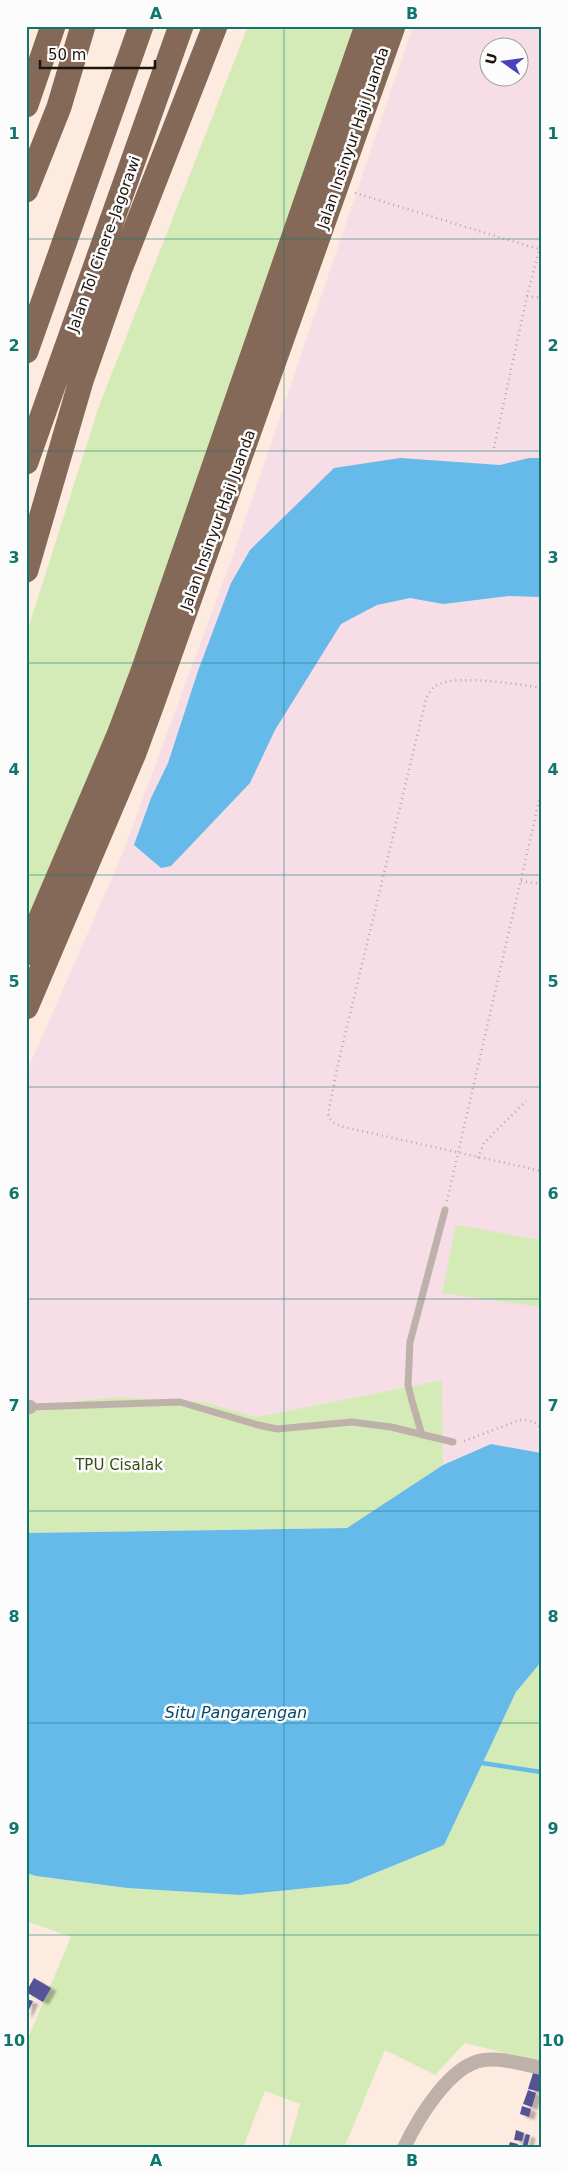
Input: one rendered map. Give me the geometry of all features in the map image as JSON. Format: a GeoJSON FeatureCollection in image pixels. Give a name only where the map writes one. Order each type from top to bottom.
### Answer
{"type":"FeatureCollection","features":[{"type":"Feature","properties":{"kind":"highway"},"geometry":{"type":"LineString","coordinates":[[26,105],[53,26]]}},
{"type":"Feature","properties":{"kind":"highway"},"geometry":{"type":"LineString","coordinates":[[26,190],[59,107],[84,26]]}},
{"type":"Feature","properties":{"kind":"highway"},"geometry":{"type":"LineString","coordinates":[[26,351],[141,26]]}},
{"type":"Feature","properties":{"kind":"highway","name":"Jalan Tol Cinere–Jagorawi"},"geometry":{"type":"LineString","coordinates":[[26,462],[181,26]]}},
{"type":"Feature","properties":{"kind":"highway"},"geometry":{"type":"LineString","coordinates":[[26,570],[81,381],[120,269],[215,26]]}},
{"type":"Feature","properties":{"kind":"highway","name":"Jalan Insinyur Haji Juanda"},"geometry":{"type":"LineString","coordinates":[[26,953],[119,735],[142,674],[367,26]]}},
{"type":"Feature","properties":{"kind":"highway","name":"Jalan Insinyur Haji Juanda"},"geometry":{"type":"LineString","coordinates":[[26,1007],[134,753],[393,26]]}},
{"type":"Feature","properties":{"kind":"highway"},"geometry":{"type":"LineString","coordinates":[[26,308],[82,192]]}},
{"type":"Feature","properties":{"kind":"street"},"geometry":{"type":"LineString","coordinates":[[404,2148],[434,2097],[467,2066],[482,2060],[504,2060],[541,2068]]}},
{"type":"Feature","properties":{"kind":"lane"},"geometry":{"type":"LineString","coordinates":[[422,1435],[408,1384],[410,1342],[445,1210]]}},
{"type":"Feature","properties":{"kind":"lane"},"geometry":{"type":"LineString","coordinates":[[28,1407],[180,1402],[258,1425],[277,1428],[352,1422],[391,1427],[453,1442]]}},
{"type":"Feature","properties":{"kind":"path"},"geometry":{"type":"LineString","coordinates":[[336,188],[538,249]]}},
{"type":"Feature","properties":{"kind":"path"},"geometry":{"type":"LineString","coordinates":[[494,448],[526,296],[541,243]]}},
{"type":"Feature","properties":{"kind":"path"},"geometry":{"type":"LineString","coordinates":[[526,296],[541,298]]}},
{"type":"Feature","properties":{"kind":"path"},"geometry":{"type":"LineString","coordinates":[[541,688],[509,682],[452,681],[438,684],[431,690],[426,699],[338,1064],[328,1114],[334,1124],[344,1127],[541,1171]]}},
{"type":"Feature","properties":{"kind":"path"},"geometry":{"type":"LineString","coordinates":[[445,1210],[541,792]]}},
{"type":"Feature","properties":{"kind":"path"},"geometry":{"type":"LineString","coordinates":[[521,881],[541,884]]}},
{"type":"Feature","properties":{"kind":"path"},"geometry":{"type":"LineString","coordinates":[[478,1158],[484,1143],[526,1101]]}},
{"type":"Feature","properties":{"kind":"path"},"geometry":{"type":"LineString","coordinates":[[453,1442],[466,1440],[520,1420],[529,1420],[541,1428]]}},
{"type":"Feature","properties":{"kind":"shaded area"},"geometry":{"type":"Polygon","coordinates":[[[413,26],[541,26],[541,1453],[491,1444],[443,1465],[441,1380],[257,1417],[204,1402],[117,1397],[26,1406],[26,1073],[122,855],[233,555],[413,26]]]}},
{"type":"Feature","properties":{"kind":"green space"},"geometry":{"type":"Polygon","coordinates":[[[248,26],[355,26],[96,770],[26,930],[26,635],[99,406],[248,26]]]}},
{"type":"Feature","properties":{"kind":"green space"},"geometry":{"type":"Polygon","coordinates":[[[456,1225],[541,1240],[541,1307],[442,1293],[456,1225]]]}},
{"type":"Feature","properties":{"kind":"green space","name":"TPU Cisalak"},"geometry":{"type":"Polygon","coordinates":[[[442,1380],[443,1465],[347,1528],[26,1533],[26,1406],[117,1397],[204,1402],[257,1417],[442,1380]]]}},
{"type":"Feature","properties":{"kind":"green space"},"geometry":{"type":"Polygon","coordinates":[[[541,1662],[541,2062],[465,2043],[435,2075],[385,2050],[344,2148],[288,2148],[300,2104],[265,2091],[243,2148],[26,2148],[26,2043],[71,1937],[26,1921],[26,1873],[127,1888],[240,1895],[348,1884],[494,1738],[516,1692],[541,1662]]]}},
{"type":"Feature","properties":{"kind":"water"},"geometry":{"type":"Polygon","coordinates":[[[400,458],[500,465],[529,458],[541,458],[541,597],[509,596],[443,604],[410,598],[377,605],[341,624],[275,730],[250,783],[171,866],[161,868],[134,845],[151,798],[168,763],[198,671],[231,583],[250,550],[334,468],[400,458]]]}},
{"type":"Feature","properties":{"kind":"water","name":"Situ Pangarengan"},"geometry":{"type":"Polygon","coordinates":[[[491,1444],[541,1453],[541,1662],[516,1692],[444,1845],[348,1884],[240,1895],[127,1888],[26,1873],[26,1533],[347,1528],[443,1465],[491,1444]]]}},
{"type":"Feature","properties":{"kind":"building"},"geometry":{"type":"Polygon","coordinates":[[[34,1978],[51,1988],[43,2002],[26,1992],[34,1978]]]}},
{"type":"Feature","properties":{"kind":"building"},"geometry":{"type":"Polygon","coordinates":[[[26,1999],[33,2001],[26,2016],[26,1999]]]}},
{"type":"Feature","properties":{"kind":"building"},"geometry":{"type":"Polygon","coordinates":[[[534,2070],[541,2072],[541,2092],[528,2089],[534,2070]]]}},
{"type":"Feature","properties":{"kind":"building"},"geometry":{"type":"Polygon","coordinates":[[[528,2090],[536,2093],[532,2107],[523,2104],[528,2090]]]}},
{"type":"Feature","properties":{"kind":"building"},"geometry":{"type":"Polygon","coordinates":[[[522,2106],[531,2109],[529,2117],[520,2114],[522,2106]]]}},
{"type":"Feature","properties":{"kind":"building"},"geometry":{"type":"Polygon","coordinates":[[[516,2130],[524,2133],[522,2141],[514,2140],[516,2130]]]}},
{"type":"Feature","properties":{"kind":"building"},"geometry":{"type":"Polygon","coordinates":[[[526,2134],[530,2135],[527,2148],[522,2148],[526,2134]]]}},
{"type":"Feature","properties":{"kind":"building"},"geometry":{"type":"Polygon","coordinates":[[[510,2142],[518,2144],[517,2148],[508,2148],[510,2142]]]}},
{"type":"Feature","properties":{"kind":"waterway"},"geometry":{"type":"LineString","coordinates":[[482,1763],[541,1772]]}}]}
